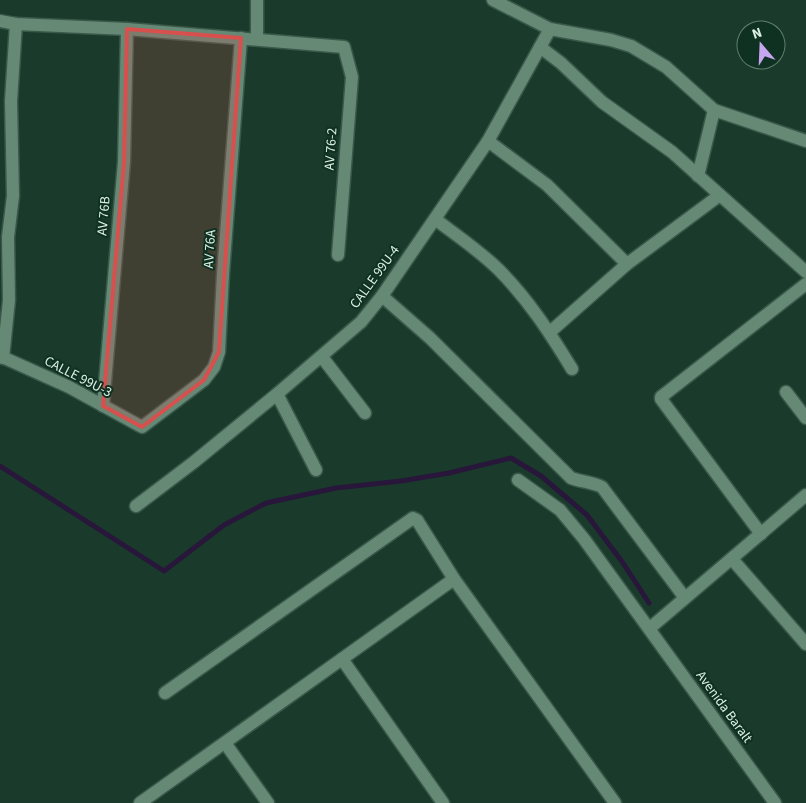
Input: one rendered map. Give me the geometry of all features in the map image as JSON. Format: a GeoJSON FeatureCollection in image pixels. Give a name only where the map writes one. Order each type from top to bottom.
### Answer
{"type":"FeatureCollection","features":[{"type":"Feature","properties":{"kind":"street"},"geometry":{"type":"LineString","coordinates":[[0,20],[16,24],[127,29],[257,39],[257,0]]}},
{"type":"Feature","properties":{"kind":"street"},"geometry":{"type":"LineString","coordinates":[[493,0],[550,29],[611,40],[631,46],[666,67],[714,110],[806,141]]}},
{"type":"Feature","properties":{"kind":"street"},"geometry":{"type":"LineString","coordinates":[[2,357],[9,300],[8,237],[13,196],[6,113],[16,24]]}},
{"type":"Feature","properties":{"kind":"street","name":"AV 76B"},"geometry":{"type":"LineString","coordinates":[[103,406],[124,162],[127,29]]}},
{"type":"Feature","properties":{"kind":"street","name":"CALLE 99U-4"},"geometry":{"type":"LineString","coordinates":[[136,506],[194,462],[322,357],[361,322],[382,296],[488,141],[550,29]]}},
{"type":"Feature","properties":{"kind":"street","name":"AV 76A"},"geometry":{"type":"LineString","coordinates":[[142,427],[204,380],[214,367],[219,352],[240,38]]}},
{"type":"Feature","properties":{"kind":"street","name":"AV 76-2"},"geometry":{"type":"LineString","coordinates":[[257,39],[344,47],[352,76],[338,255]]}},
{"type":"Feature","properties":{"kind":"street"},"geometry":{"type":"LineString","coordinates":[[540,47],[561,63],[602,102],[672,152],[806,272]]}},
{"type":"Feature","properties":{"kind":"street"},"geometry":{"type":"LineString","coordinates":[[698,176],[714,110]]}},
{"type":"Feature","properties":{"kind":"street"},"geometry":{"type":"LineString","coordinates":[[488,141],[547,185],[627,264]]}},
{"type":"Feature","properties":{"kind":"street"},"geometry":{"type":"LineString","coordinates":[[550,332],[627,264],[720,195]]}},
{"type":"Feature","properties":{"kind":"street"},"geometry":{"type":"LineString","coordinates":[[435,219],[497,268],[525,297],[550,332],[572,369]]}},
{"type":"Feature","properties":{"kind":"street"},"geometry":{"type":"LineString","coordinates":[[761,534],[660,399],[806,284]]}},
{"type":"Feature","properties":{"kind":"street"},"geometry":{"type":"LineString","coordinates":[[382,296],[430,338],[572,478],[592,482],[602,487],[685,598]]}},
{"type":"Feature","properties":{"kind":"street","name":"CALLE 99U-3"},"geometry":{"type":"LineString","coordinates":[[2,357],[69,387],[142,427]]}},
{"type":"Feature","properties":{"kind":"street"},"geometry":{"type":"LineString","coordinates":[[322,357],[365,413]]}},
{"type":"Feature","properties":{"kind":"street"},"geometry":{"type":"LineString","coordinates":[[786,392],[806,418]]}},
{"type":"Feature","properties":{"kind":"street"},"geometry":{"type":"LineString","coordinates":[[277,394],[316,470]]}},
{"type":"Feature","properties":{"kind":"street","name":"Avenida Baralt"},"geometry":{"type":"LineString","coordinates":[[518,480],[560,510],[584,539],[775,803]]}},
{"type":"Feature","properties":{"kind":"street"},"geometry":{"type":"LineString","coordinates":[[650,628],[806,495]]}},
{"type":"Feature","properties":{"kind":"street"},"geometry":{"type":"LineString","coordinates":[[164,693],[413,518],[417,520],[454,579],[615,803]]}},
{"type":"Feature","properties":{"kind":"street"},"geometry":{"type":"LineString","coordinates":[[732,559],[806,644]]}},
{"type":"Feature","properties":{"kind":"street"},"geometry":{"type":"LineString","coordinates":[[140,803],[454,579]]}},
{"type":"Feature","properties":{"kind":"street"},"geometry":{"type":"LineString","coordinates":[[342,659],[443,803]]}},
{"type":"Feature","properties":{"kind":"street"},"geometry":{"type":"LineString","coordinates":[[225,743],[268,803]]}},
{"type":"Feature","properties":{"kind":"highlighted area"},"geometry":{"type":"Polygon","coordinates":[[[127,29],[241,38],[219,352],[204,380],[142,427],[103,406],[124,162],[127,29]]]}},
{"type":"Feature","properties":{"kind":"waterway"},"geometry":{"type":"LineString","coordinates":[[0,466],[164,571],[224,525],[266,503],[336,488],[401,481],[449,473],[511,458],[541,476],[587,515],[623,563],[649,603]]}}]}
